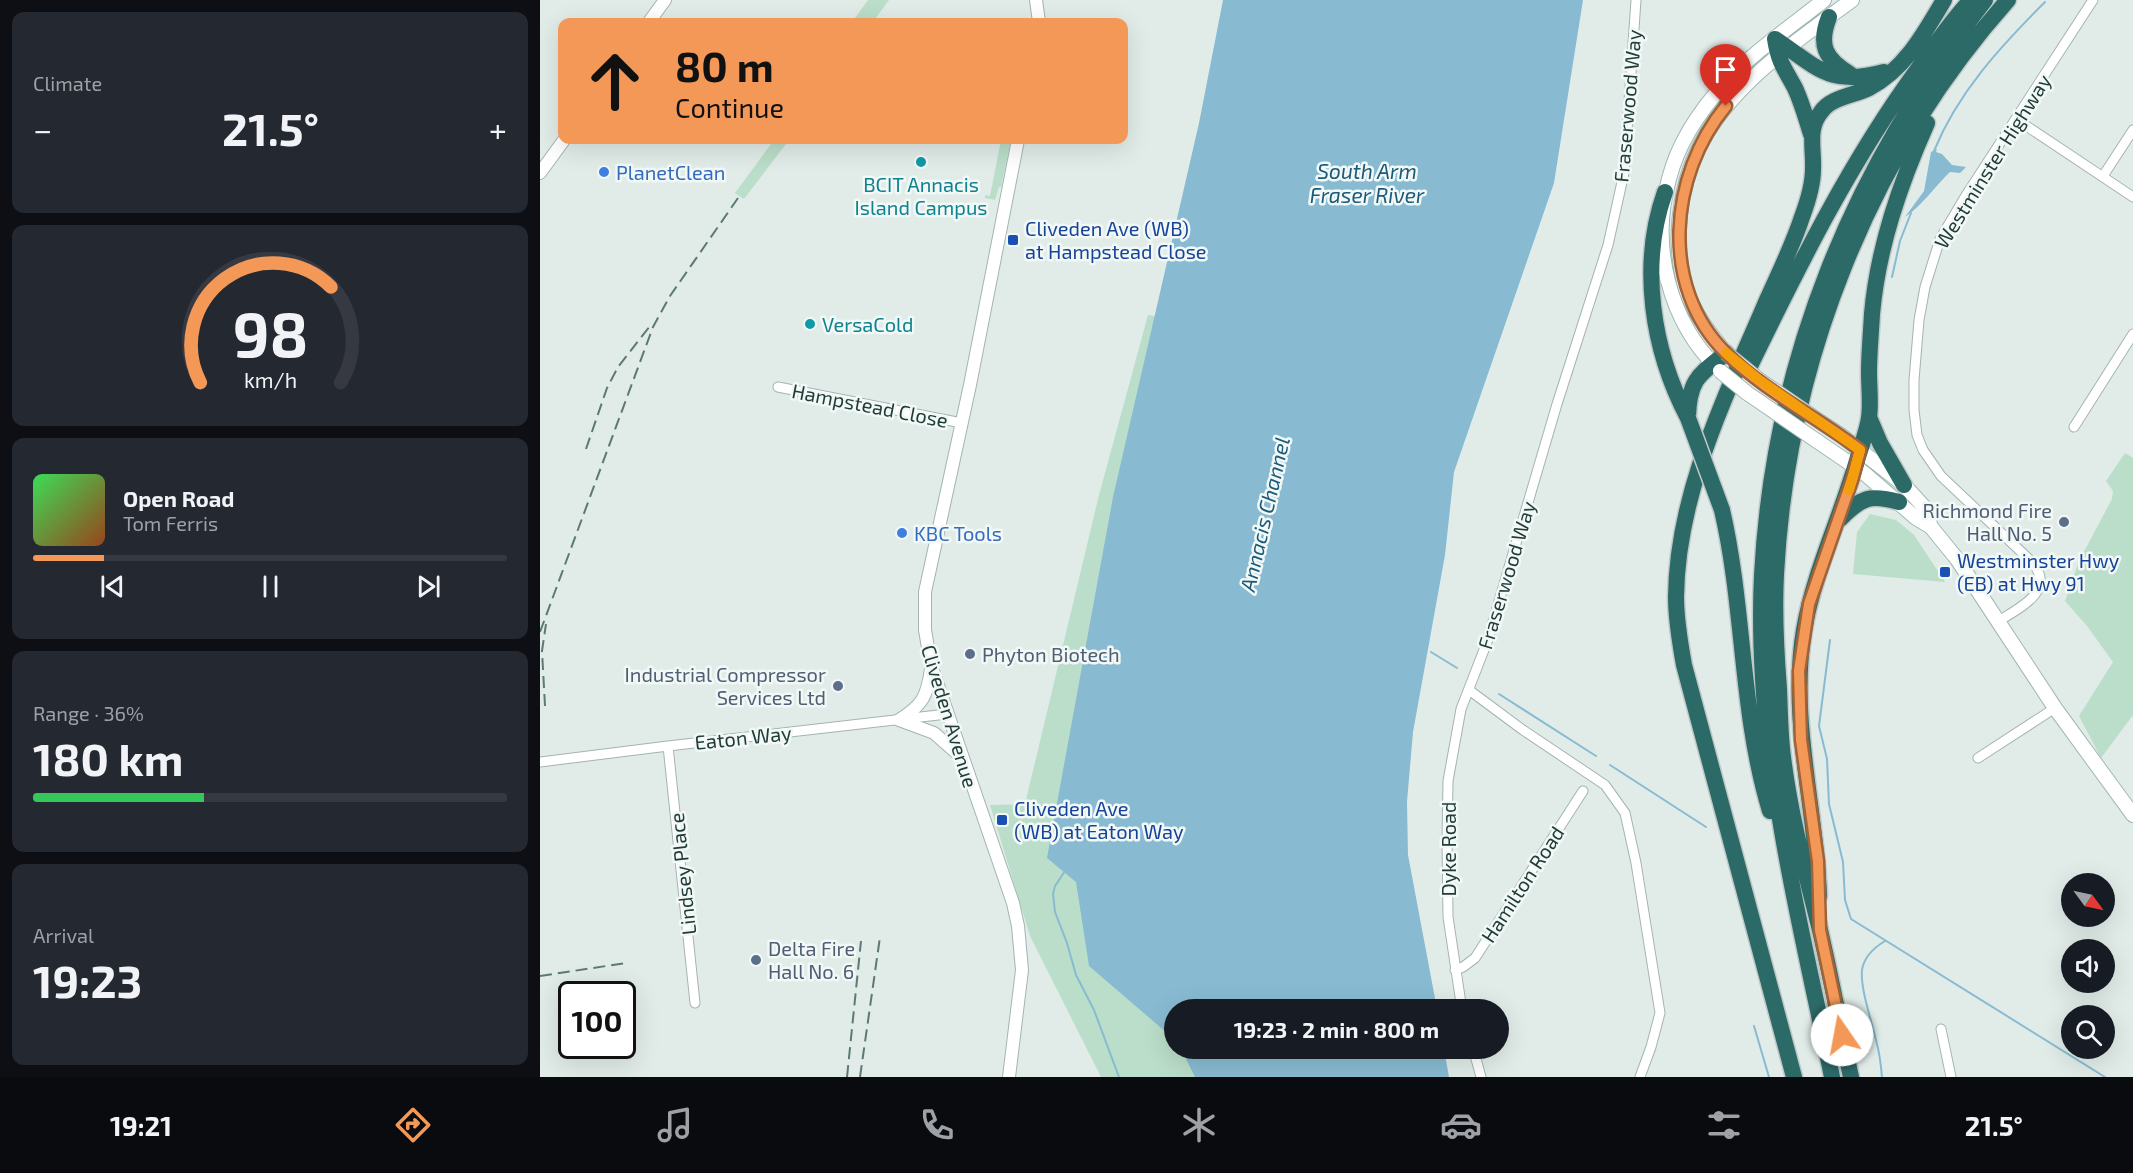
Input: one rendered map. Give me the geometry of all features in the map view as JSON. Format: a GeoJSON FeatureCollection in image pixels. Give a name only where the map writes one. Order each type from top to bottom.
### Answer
{"type":"FeatureCollection","features":[{"type":"Feature","properties":{"kind":"highway"},"geometry":{"type":"LineString","coordinates":[[1794,1077],[1684,665],[1676,598],[1679,553],[1695,479],[1714,426],[1800,223],[1810,193],[1814,168],[1812,138],[1814,123],[1821,111],[1828,105],[1868,88],[1888,76],[1903,62],[1922,38],[1944,0]]}},
{"type":"Feature","properties":{"kind":"highway"},"geometry":{"type":"LineString","coordinates":[[1686,516],[1734,401],[1782,301],[1836,198],[1899,94],[1941,36],[1971,0]]}},
{"type":"Feature","properties":{"kind":"highway"},"geometry":{"type":"LineString","coordinates":[[1832,1077],[1790,880],[1769,754],[1761,643],[1762,576],[1767,521],[1780,433],[1795,367],[1830,262],[1885,146],[1951,44],[1985,0]]}},
{"type":"Feature","properties":{"kind":"highway"},"geometry":{"type":"LineString","coordinates":[[1851,1077],[1820,930],[1801,855],[1783,757],[1775,635],[1776,574],[1785,480],[1797,422],[1826,313],[1867,214],[1894,160],[1948,74],[2008,0]]}},
{"type":"Feature","properties":{"kind":"highway"},"geometry":{"type":"LineString","coordinates":[[1829,17],[1824,30],[1828,56],[1834,64],[1859,78]]}},
{"type":"Feature","properties":{"kind":"highway"},"geometry":{"type":"LineString","coordinates":[[1774,39],[1784,53],[1812,138]]}},
{"type":"Feature","properties":{"kind":"highway"},"geometry":{"type":"LineString","coordinates":[[1784,53],[1841,78],[1859,78],[1885,72],[1903,62]]}},
{"type":"Feature","properties":{"kind":"highway"},"geometry":{"type":"LineString","coordinates":[[1820,930],[1818,861],[1801,740],[1799,671],[1809,604],[1838,521],[1869,417],[1869,357],[1879,262],[1892,212],[1910,161],[1948,74]]}},
{"type":"Feature","properties":{"kind":"highway"},"geometry":{"type":"LineString","coordinates":[[1665,192],[1658,213],[1653,245],[1653,300],[1657,332],[1675,394],[1688,418],[1722,510],[1730,542],[1752,735],[1761,783],[1790,880]]}},
{"type":"Feature","properties":{"kind":"highway"},"geometry":{"type":"LineString","coordinates":[[1688,418],[1688,399],[1692,385],[1716,368],[1726,353]]}},
{"type":"Feature","properties":{"kind":"highway"},"geometry":{"type":"LineString","coordinates":[[1869,417],[1880,443],[1904,485]]}},
{"type":"Feature","properties":{"kind":"highway"},"geometry":{"type":"LineString","coordinates":[[1838,521],[1853,506],[1865,499],[1880,497],[1899,502]]}},
{"type":"Feature","properties":{"kind":"main road"},"geometry":{"type":"LineString","coordinates":[[1824,0],[1727,80],[1694,123],[1680,151],[1665,192],[1663,254],[1667,280],[1685,327],[1716,368],[1747,393],[1855,467],[1916,518],[1931,527],[1957,559],[2055,708],[2133,815]]}},
{"type":"Feature","properties":{"kind":"main road"},"geometry":{"type":"LineString","coordinates":[[1852,0],[1784,53],[1738,93],[1715,120],[1696,154],[1682,199],[1679,254],[1688,292],[1700,319],[1726,353],[1758,379],[1860,450],[1904,485],[1925,508],[1931,527]]}},
{"type":"Feature","properties":{"kind":"street"},"geometry":{"type":"LineString","coordinates":[[652,18],[665,0]]}},
{"type":"Feature","properties":{"kind":"street"},"geometry":{"type":"LineString","coordinates":[[1036,0],[1039,18]]}},
{"type":"Feature","properties":{"kind":"street","name":"Fraserwood Way"},"geometry":{"type":"LineString","coordinates":[[1468,690],[1487,642],[1557,404],[1608,245],[1624,173],[1636,0]]}},
{"type":"Feature","properties":{"kind":"street","name":"Westminster Highway"},"geometry":{"type":"LineString","coordinates":[[1997,622],[2036,595],[2041,579],[2032,562],[1941,476],[1931,463],[1917,435],[1914,380],[1919,320],[1925,287],[1940,239],[2093,0]]}},
{"type":"Feature","properties":{"kind":"street"},"geometry":{"type":"LineString","coordinates":[[2016,119],[2133,197]]}},
{"type":"Feature","properties":{"kind":"street"},"geometry":{"type":"LineString","coordinates":[[2103,176],[2133,130]]}},
{"type":"Feature","properties":{"kind":"street"},"geometry":{"type":"LineString","coordinates":[[540,173],[561,144]]}},
{"type":"Feature","properties":{"kind":"street","name":"Cliveden Avenue"},"geometry":{"type":"LineString","coordinates":[[1010,1077],[1022,970],[1020,938],[1012,903],[931,665],[925,630],[925,592],[962,423],[1017,144]]}},
{"type":"Feature","properties":{"kind":"street"},"geometry":{"type":"LineString","coordinates":[[2074,427],[2133,334]]}},
{"type":"Feature","properties":{"kind":"street","name":"Hampstead Close"},"geometry":{"type":"LineString","coordinates":[[778,387],[962,423]]}},
{"type":"Feature","properties":{"kind":"street"},"geometry":{"type":"LineString","coordinates":[[899,720],[915,710],[922,701],[928,690],[931,665]]}},
{"type":"Feature","properties":{"kind":"street"},"geometry":{"type":"LineString","coordinates":[[1468,690],[1605,786],[1625,813],[1636,863],[1660,1013],[1640,1077]]}},
{"type":"Feature","properties":{"kind":"street","name":"Dyke Road"},"geometry":{"type":"LineString","coordinates":[[1460,999],[1449,916],[1448,781],[1461,709],[1468,690]]}},
{"type":"Feature","properties":{"kind":"street"},"geometry":{"type":"LineString","coordinates":[[1978,758],[2055,708]]}},
{"type":"Feature","properties":{"kind":"street","name":"Eaton Way"},"geometry":{"type":"LineString","coordinates":[[540,762],[947,714]]}},
{"type":"Feature","properties":{"kind":"street"},"geometry":{"type":"LineString","coordinates":[[899,720],[934,733],[962,758]]}},
{"type":"Feature","properties":{"kind":"street","name":"Lindsey Place"},"geometry":{"type":"LineString","coordinates":[[668,746],[695,1004]]}},
{"type":"Feature","properties":{"kind":"street","name":"Hamilton Road"},"geometry":{"type":"LineString","coordinates":[[1455,970],[1475,958],[1582,790]]}},
{"type":"Feature","properties":{"kind":"street"},"geometry":{"type":"LineString","coordinates":[[1941,1029],[1951,1077]]}},
{"type":"Feature","properties":{"kind":"street"},"geometry":{"type":"LineString","coordinates":[[1476,1059],[1481,1077]]}},
{"type":"Feature","properties":{"kind":"green space"},"geometry":{"type":"Polygon","coordinates":[[[868,0],[889,0],[876,18],[855,18],[868,0]]]}},
{"type":"Feature","properties":{"kind":"green space"},"geometry":{"type":"Polygon","coordinates":[[[771,144],[786,144],[744,199],[735,193],[771,144]]]}},
{"type":"Feature","properties":{"kind":"green space"},"geometry":{"type":"Polygon","coordinates":[[[1000,144],[1010,144],[1001,187],[999,187],[995,200],[985,198],[985,195],[990,196],[1000,144]]]}},
{"type":"Feature","properties":{"kind":"green space"},"geometry":{"type":"Polygon","coordinates":[[[1148,315],[1155,316],[1173,999],[1164,999],[1164,1059],[1204,1059],[1211,1077],[1101,1077],[1030,936],[990,805],[1025,804],[1099,495],[1148,315]]]}},
{"type":"Feature","properties":{"kind":"green space"},"geometry":{"type":"Polygon","coordinates":[[[2125,453],[2133,458],[2133,715],[2101,758],[2079,716],[2113,662],[2087,626],[2065,601],[2079,561],[2112,499],[2113,491],[2106,481],[2125,453]]]}},
{"type":"Feature","properties":{"kind":"green space"},"geometry":{"type":"Polygon","coordinates":[[[1870,514],[1896,520],[1914,535],[1945,582],[1853,574],[1857,532],[1870,514]]]}},
{"type":"Feature","properties":{"kind":"water","name":"South Arm Fraser River"},"geometry":{"type":"Polygon","coordinates":[[[1223,0],[1583,0],[1554,183],[1454,472],[1445,555],[1413,732],[1407,802],[1408,855],[1435,999],[1164,999],[1164,1030],[1089,966],[1076,882],[1047,858],[1113,497],[1199,123],[1223,0]]]}},
{"type":"Feature","properties":{"kind":"water"},"geometry":{"type":"Polygon","coordinates":[[[1937,149],[1936,152],[1942,154],[1952,165],[1966,167],[1960,173],[1950,172],[1905,217],[1924,191],[1931,152],[1937,149]]]}},
{"type":"Feature","properties":{"kind":"water"},"geometry":{"type":"Polygon","coordinates":[[[1186,1059],[1446,1059],[1449,1077],[1195,1077],[1186,1059]]]}},
{"type":"Feature","properties":{"kind":"waterway"},"geometry":{"type":"LineString","coordinates":[[1934,151],[1955,109],[1982,71],[2045,2]]}},
{"type":"Feature","properties":{"kind":"waterway"},"geometry":{"type":"LineString","coordinates":[[1892,277],[1900,241],[1911,213]]}},
{"type":"Feature","properties":{"kind":"waterway"},"geometry":{"type":"LineString","coordinates":[[1830,640],[1819,726],[1827,759],[1829,804],[1843,862],[1845,900],[1851,919],[2105,1077]]}},
{"type":"Feature","properties":{"kind":"waterway"},"geometry":{"type":"LineString","coordinates":[[1431,652],[1457,668]]}},
{"type":"Feature","properties":{"kind":"waterway"},"geometry":{"type":"LineString","coordinates":[[1499,694],[1596,756]]}},
{"type":"Feature","properties":{"kind":"waterway"},"geometry":{"type":"LineString","coordinates":[[1610,765],[1706,827]]}},
{"type":"Feature","properties":{"kind":"waterway"},"geometry":{"type":"LineString","coordinates":[[1065,871],[1055,886],[1053,894],[1055,912],[1076,975],[1094,1010],[1119,1077]]}},
{"type":"Feature","properties":{"kind":"waterway"},"geometry":{"type":"LineString","coordinates":[[1882,1077],[1878,1048],[1863,987],[1862,970],[1871,953],[1885,941]]}},
{"type":"Feature","properties":{"kind":"waterway"},"geometry":{"type":"LineString","coordinates":[[1754,1026],[1769,1077]]}},
{"type":"Feature","properties":{"kind":"railway"},"geometry":{"type":"LineString","coordinates":[[540,632],[653,327],[670,296],[738,198]]}},
{"type":"Feature","properties":{"kind":"railway"},"geometry":{"type":"LineString","coordinates":[[586,449],[607,388],[618,367],[650,326]]}},
{"type":"Feature","properties":{"kind":"railway"},"geometry":{"type":"LineString","coordinates":[[545,706],[542,651],[546,624]]}},
{"type":"Feature","properties":{"kind":"railway"},"geometry":{"type":"LineString","coordinates":[[860,1077],[880,937]]}},
{"type":"Feature","properties":{"kind":"railway"},"geometry":{"type":"LineString","coordinates":[[847,1077],[861,941]]}},
{"type":"Feature","properties":{"kind":"railway"},"geometry":{"type":"LineString","coordinates":[[540,976],[626,963]]}},
{"type":"Feature","properties":{"kind":"slow traffic"},"geometry":{"type":"LineString","coordinates":[[1726,353],[1758,379],[1860,450],[1849,490]]}},
{"type":"Feature","properties":{"kind":"place","name":"BCIT Annacis Island Campus"},"geometry":{"type":"Point","coordinates":[921,162]}},
{"type":"Feature","properties":{"kind":"place","name":"PlanetClean"},"geometry":{"type":"Point","coordinates":[604,172]}},
{"type":"Feature","properties":{"kind":"place","name":"Cliveden Ave (WB) at Hampstead Close"},"geometry":{"type":"Point","coordinates":[1013,240]}},
{"type":"Feature","properties":{"kind":"place","name":"VersaCold"},"geometry":{"type":"Point","coordinates":[810,324]}},
{"type":"Feature","properties":{"kind":"place","name":"Richmond Fire Hall No. 5"},"geometry":{"type":"Point","coordinates":[2064,522]}},
{"type":"Feature","properties":{"kind":"place","name":"KBC Tools"},"geometry":{"type":"Point","coordinates":[902,533]}},
{"type":"Feature","properties":{"kind":"place","name":"Westminster Hwy (EB) at Hwy 91"},"geometry":{"type":"Point","coordinates":[1945,572]}},
{"type":"Feature","properties":{"kind":"place","name":"Phyton Biotech"},"geometry":{"type":"Point","coordinates":[970,654]}},
{"type":"Feature","properties":{"kind":"place","name":"Industrial Compressor Services Ltd"},"geometry":{"type":"Point","coordinates":[838,686]}},
{"type":"Feature","properties":{"kind":"place","name":"Cliveden Ave (WB) at Eaton Way"},"geometry":{"type":"Point","coordinates":[1002,820]}},
{"type":"Feature","properties":{"kind":"place","name":"Delta Fire Hall No. 6"},"geometry":{"type":"Point","coordinates":[756,960]}},
{"type":"Feature","properties":{"kind":"route"},"geometry":{"type":"LineString","coordinates":[[1726,106],[1715,120],[1696,154],[1682,199],[1679,254],[1688,292],[1700,319],[1726,353],[1758,379],[1860,450],[1853,477],[1809,604],[1799,671],[1801,740],[1818,861],[1820,930],[1842,1035]]}},
{"type":"Feature","properties":{"kind":"water label","name":"Annacis Channel"},"geometry":{"type":"Point","coordinates":[1264,514]}}]}
